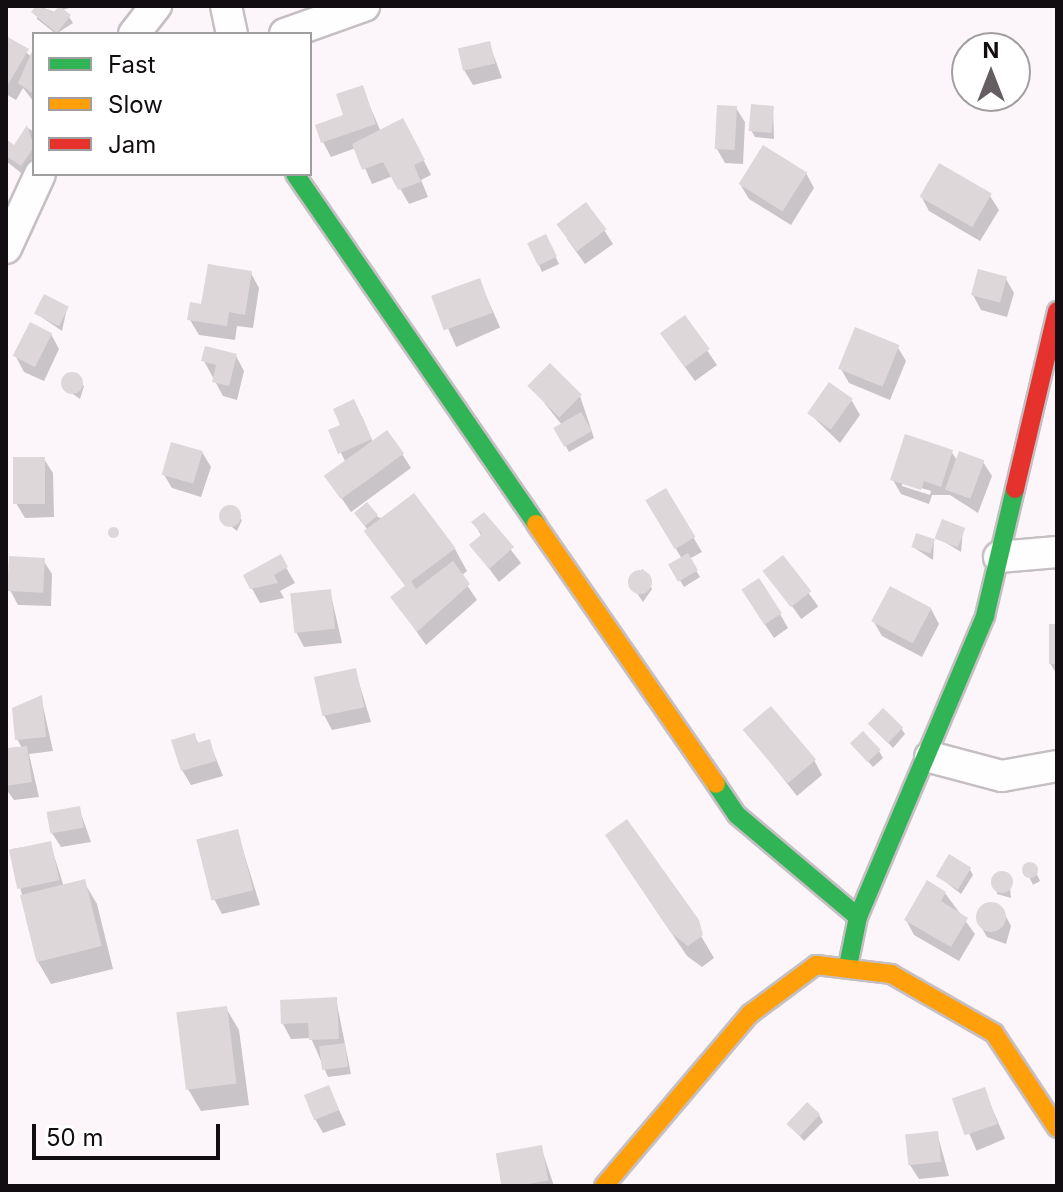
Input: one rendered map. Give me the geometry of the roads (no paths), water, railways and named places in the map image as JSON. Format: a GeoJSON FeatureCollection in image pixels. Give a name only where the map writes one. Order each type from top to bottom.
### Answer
{"type":"FeatureCollection","features":[{"type":"Feature","properties":{"kind":"street"},"geometry":{"type":"LineString","coordinates":[[136,32],[156,6]]}},
{"type":"Feature","properties":{"kind":"street"},"geometry":{"type":"LineString","coordinates":[[226,6],[232,32]]}},
{"type":"Feature","properties":{"kind":"street"},"geometry":{"type":"LineString","coordinates":[[291,32],[364,6]]}},
{"type":"Feature","properties":{"kind":"street"},"geometry":{"type":"LineString","coordinates":[[6,248],[39,176]]}},
{"type":"Feature","properties":{"kind":"street"},"geometry":{"type":"LineString","coordinates":[[296,176],[737,815],[858,917]]}},
{"type":"Feature","properties":{"kind":"street"},"geometry":{"type":"LineString","coordinates":[[848,966],[858,917],[930,757],[985,616],[1057,311]]}},
{"type":"Feature","properties":{"kind":"street"},"geometry":{"type":"LineString","coordinates":[[999,557],[1057,552]]}},
{"type":"Feature","properties":{"kind":"street"},"geometry":{"type":"LineString","coordinates":[[930,757],[1002,776],[1057,766]]}},
{"type":"Feature","properties":{"kind":"street"},"geometry":{"type":"LineString","coordinates":[[604,1186],[750,1014],[816,965],[848,966],[891,974],[994,1033],[1057,1128]]}}]}
